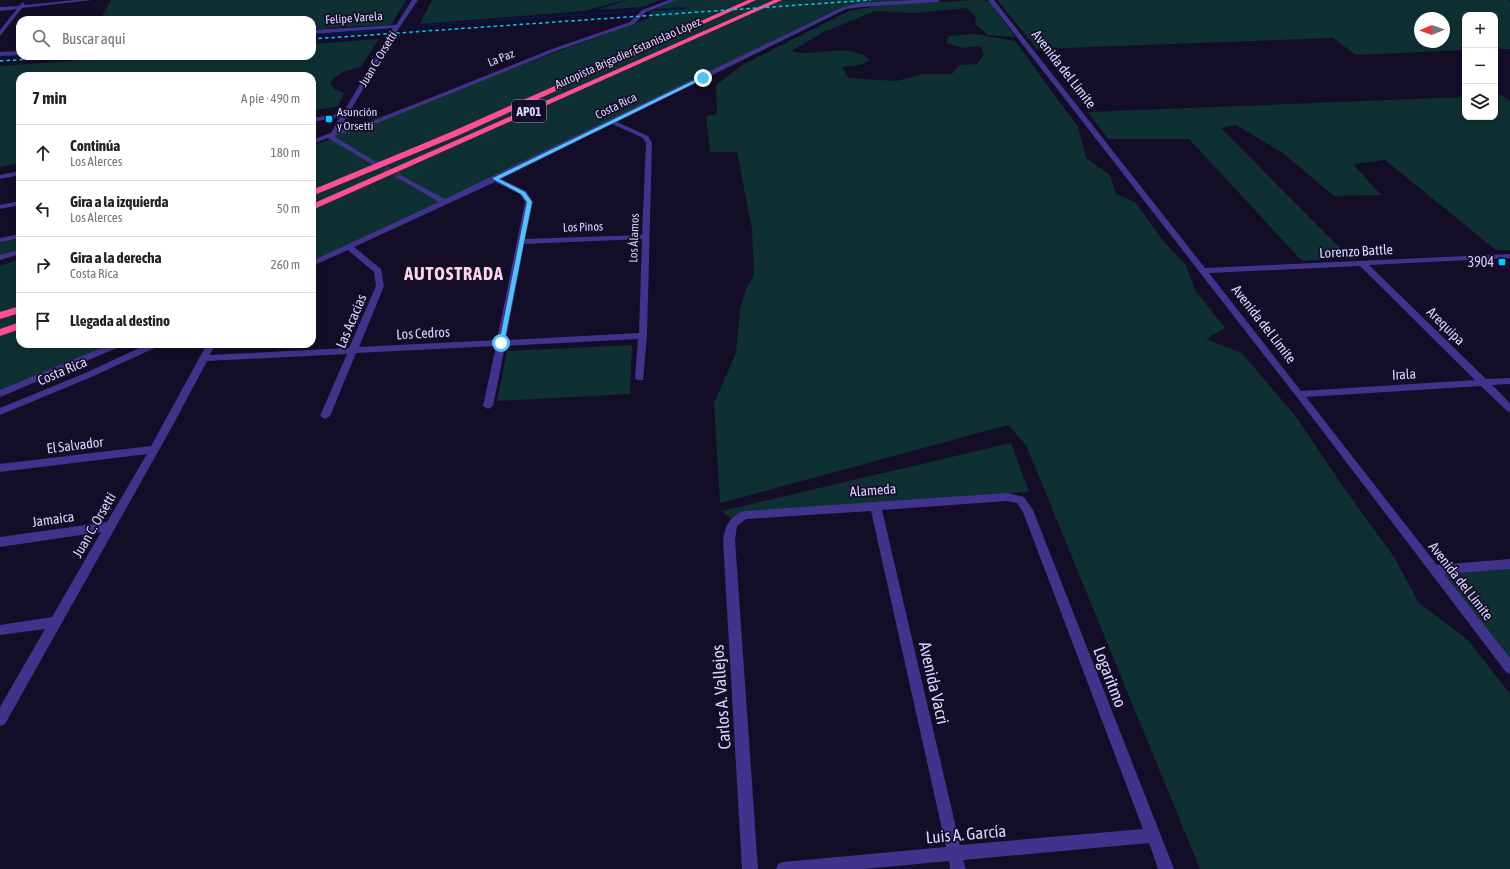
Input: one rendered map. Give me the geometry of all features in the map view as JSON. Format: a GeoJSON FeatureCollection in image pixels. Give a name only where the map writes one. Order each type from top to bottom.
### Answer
{"type":"FeatureCollection","features":[{"type":"Feature","properties":{"kind":"highway","name":"Autopista Brigadier Estanislao López"},"geometry":{"type":"LineString","coordinates":[[316,205],[779,0]]}},
{"type":"Feature","properties":{"kind":"highway","name":"Autopista Brigadier Estanislao López"},"geometry":{"type":"LineString","coordinates":[[316,191],[454,134],[751,1]]}},
{"type":"Feature","properties":{"kind":"highway"},"geometry":{"type":"LineString","coordinates":[[0,316],[16,310]]}},
{"type":"Feature","properties":{"kind":"highway"},"geometry":{"type":"LineString","coordinates":[[0,333],[16,327]]}},
{"type":"Feature","properties":{"kind":"street"},"geometry":{"type":"LineString","coordinates":[[0,34],[3,27],[26,0]]}},
{"type":"Feature","properties":{"kind":"street"},"geometry":{"type":"LineString","coordinates":[[0,9],[90,0]]}},
{"type":"Feature","properties":{"kind":"street","name":"Juan C. Orsetti"},"geometry":{"type":"LineString","coordinates":[[333,134],[415,0]]}},
{"type":"Feature","properties":{"kind":"street","name":"La Paz"},"geometry":{"type":"LineString","coordinates":[[316,140],[333,134],[370,124],[554,50],[632,23],[644,11],[674,0]]}},
{"type":"Feature","properties":{"kind":"street","name":"Costa Rica"},"geometry":{"type":"LineString","coordinates":[[316,262],[612,122],[845,8],[862,5],[938,0]]}},
{"type":"Feature","properties":{"kind":"street","name":"Avenida del Límite"},"geometry":{"type":"LineString","coordinates":[[991,0],[1300,394],[1433,570],[1510,668]]}},
{"type":"Feature","properties":{"kind":"street","name":"Felipe Varela"},"geometry":{"type":"LineString","coordinates":[[316,32],[398,26]]}},
{"type":"Feature","properties":{"kind":"street"},"geometry":{"type":"LineString","coordinates":[[0,54],[16,53]]}},
{"type":"Feature","properties":{"kind":"street"},"geometry":{"type":"LineString","coordinates":[[316,119],[345,114]]}},
{"type":"Feature","properties":{"kind":"street","name":"Los Álamos"},"geometry":{"type":"LineString","coordinates":[[612,122],[646,137],[649,143],[643,336],[640,378]]}},
{"type":"Feature","properties":{"kind":"street"},"geometry":{"type":"LineString","coordinates":[[333,134],[331,138],[374,163]]}},
{"type":"Feature","properties":{"kind":"street"},"geometry":{"type":"LineString","coordinates":[[0,177],[16,174]]}},
{"type":"Feature","properties":{"kind":"street"},"geometry":{"type":"LineString","coordinates":[[400,177],[443,201]]}},
{"type":"Feature","properties":{"kind":"street"},"geometry":{"type":"LineString","coordinates":[[488,406],[529,202],[523,193],[495,178]]}},
{"type":"Feature","properties":{"kind":"street"},"geometry":{"type":"LineString","coordinates":[[0,207],[16,204]]}},
{"type":"Feature","properties":{"kind":"street"},"geometry":{"type":"LineString","coordinates":[[0,240],[16,237]]}},
{"type":"Feature","properties":{"kind":"street","name":"Los Pinos"},"geometry":{"type":"LineString","coordinates":[[521,242],[646,237]]}},
{"type":"Feature","properties":{"kind":"street","name":"Las Acacias"},"geometry":{"type":"LineString","coordinates":[[325,416],[380,286],[378,271],[349,247]]}},
{"type":"Feature","properties":{"kind":"street"},"geometry":{"type":"LineString","coordinates":[[0,258],[16,252]]}},
{"type":"Feature","properties":{"kind":"street","name":"Lorenzo Battle"},"geometry":{"type":"LineString","coordinates":[[1203,271],[1510,256]]}},
{"type":"Feature","properties":{"kind":"street","name":"Arequipa"},"geometry":{"type":"LineString","coordinates":[[1362,263],[1510,409]]}},
{"type":"Feature","properties":{"kind":"street","name":"Los Cedros"},"geometry":{"type":"LineString","coordinates":[[204,358],[352,352],[643,336]]}},
{"type":"Feature","properties":{"kind":"street","name":"Costa Rica"},"geometry":{"type":"LineString","coordinates":[[0,394],[109,348]]}},
{"type":"Feature","properties":{"kind":"street","name":"Costa Rica"},"geometry":{"type":"LineString","coordinates":[[0,412],[86,376],[147,348]]}},
{"type":"Feature","properties":{"kind":"street","name":"Juan C. Orsetti"},"geometry":{"type":"LineString","coordinates":[[0,720],[154,449],[209,348]]}},
{"type":"Feature","properties":{"kind":"street","name":"Irala"},"geometry":{"type":"LineString","coordinates":[[1300,394],[1510,381]]}},
{"type":"Feature","properties":{"kind":"street","name":"El Salvador"},"geometry":{"type":"LineString","coordinates":[[0,468],[154,449]]}},
{"type":"Feature","properties":{"kind":"street","name":"Alameda"},"geometry":{"type":"LineString","coordinates":[[732,523],[737,518],[744,515],[1007,497],[1020,500]]}},
{"type":"Feature","properties":{"kind":"street","name":"Logaritmo"},"geometry":{"type":"LineString","coordinates":[[1020,500],[1028,510],[1166,869]]}},
{"type":"Feature","properties":{"kind":"street","name":"Avenida Vacri"},"geometry":{"type":"LineString","coordinates":[[875,505],[958,869]]}},
{"type":"Feature","properties":{"kind":"street","name":"Carlos A. Vallejos"},"geometry":{"type":"LineString","coordinates":[[732,523],[729,540],[750,869]]}},
{"type":"Feature","properties":{"kind":"street","name":"Jamaica"},"geometry":{"type":"LineString","coordinates":[[0,542],[110,526]]}},
{"type":"Feature","properties":{"kind":"street"},"geometry":{"type":"LineString","coordinates":[[1433,570],[1510,564]]}},
{"type":"Feature","properties":{"kind":"street"},"geometry":{"type":"LineString","coordinates":[[0,630],[56,622]]}},
{"type":"Feature","properties":{"kind":"street","name":"Luis A. García"},"geometry":{"type":"LineString","coordinates":[[783,869],[1153,835]]}},
{"type":"Feature","properties":{"kind":"green space"},"geometry":{"type":"Polygon","coordinates":[[[111,0],[406,0],[391,25],[316,30],[316,16],[102,16],[111,0]]]}},
{"type":"Feature","properties":{"kind":"green space"},"geometry":{"type":"Polygon","coordinates":[[[432,0],[625,0],[584,11],[420,24],[432,0]]]}},
{"type":"Feature","properties":{"kind":"green space"},"geometry":{"type":"Polygon","coordinates":[[[627,0],[660,0],[643,7],[597,10],[627,0]]]}},
{"type":"Feature","properties":{"kind":"green space"},"geometry":{"type":"Polygon","coordinates":[[[674,0],[938,0],[845,8],[316,262],[316,145],[331,139],[333,134],[649,18],[651,11],[674,0]]]}},
{"type":"Feature","properties":{"kind":"green space"},"geometry":{"type":"Polygon","coordinates":[[[983,0],[990,2],[1015,37],[988,35],[975,24],[976,17],[967,8],[913,13],[875,11],[824,32],[791,51],[811,53],[842,50],[851,51],[861,54],[870,60],[860,65],[842,67],[849,78],[896,81],[924,74],[952,74],[959,65],[977,64],[984,54],[980,46],[963,48],[946,43],[949,36],[975,34],[1015,41],[1078,127],[1086,158],[1110,175],[1116,194],[1135,202],[1164,242],[1186,265],[1195,290],[1225,328],[1206,339],[1242,353],[1297,418],[1342,485],[1394,557],[1419,603],[1468,640],[1510,694],[1510,869],[1200,869],[1026,445],[1008,425],[720,503],[714,403],[736,353],[740,310],[746,289],[754,275],[752,229],[737,152],[710,152],[706,116],[717,114],[716,85],[742,65],[847,12],[862,8],[892,4],[983,0]]]}},
{"type":"Feature","properties":{"kind":"green space"},"geometry":{"type":"Polygon","coordinates":[[[997,0],[1510,1],[1510,49],[1498,49],[1498,12],[1462,12],[1462,50],[1356,55],[1333,38],[1037,49],[997,0]]]}},
{"type":"Feature","properties":{"kind":"green space"},"geometry":{"type":"Polygon","coordinates":[[[379,39],[361,67],[348,70],[336,76],[330,83],[334,89],[344,93],[338,106],[316,110],[316,72],[16,72],[16,164],[0,167],[0,66],[83,60],[316,60],[316,44],[379,39]]]}},
{"type":"Feature","properties":{"kind":"green space"},"geometry":{"type":"Polygon","coordinates":[[[1501,95],[1510,101],[1510,250],[1496,250],[1385,160],[1353,164],[1381,195],[1334,196],[1283,153],[1236,125],[1221,128],[1349,257],[1302,261],[1189,139],[1108,139],[1088,112],[1462,97],[1462,120],[1498,120],[1498,96],[1501,95]]]}},
{"type":"Feature","properties":{"kind":"green space"},"geometry":{"type":"Polygon","coordinates":[[[16,239],[16,250],[0,255],[0,242],[16,239]]]}},
{"type":"Feature","properties":{"kind":"green space"},"geometry":{"type":"Polygon","coordinates":[[[16,260],[16,348],[109,348],[0,394],[0,266],[16,260]]]}},
{"type":"Feature","properties":{"kind":"green space"},"geometry":{"type":"Polygon","coordinates":[[[632,345],[630,394],[497,401],[507,351],[632,345]]]}},
{"type":"Feature","properties":{"kind":"green space"},"geometry":{"type":"Polygon","coordinates":[[[1011,443],[1029,492],[740,512],[730,518],[722,511],[1011,443]]]}},
{"type":"Feature","properties":{"kind":"green space"},"geometry":{"type":"Polygon","coordinates":[[[1510,564],[1510,668],[1433,570],[1510,564]]]}},
{"type":"Feature","properties":{"kind":"waterway"},"geometry":{"type":"LineString","coordinates":[[654,10],[685,8]]}},
{"type":"Feature","properties":{"kind":"waterway"},"geometry":{"type":"LineString","coordinates":[[469,22],[634,11]]}},
{"type":"Feature","properties":{"kind":"waterway"},"geometry":{"type":"LineString","coordinates":[[406,27],[457,23]]}},
{"type":"Feature","properties":{"kind":"waterway"},"geometry":{"type":"LineString","coordinates":[[316,35],[389,30]]}},
{"type":"Feature","properties":{"kind":"waterway"},"geometry":{"type":"LineString","coordinates":[[0,57],[16,55]]}},
{"type":"Feature","properties":{"kind":"tunnel"},"geometry":{"type":"LineString","coordinates":[[374,163],[400,177]]}},
{"type":"Feature","properties":{"kind":"railway"},"geometry":{"type":"LineString","coordinates":[[316,39],[871,0]]}},
{"type":"Feature","properties":{"kind":"railway"},"geometry":{"type":"LineString","coordinates":[[0,61],[16,60]]}},
{"type":"Feature","properties":{"kind":"place","name":"Asunción y Orsetti"},"geometry":{"type":"Point","coordinates":[329,119]}},
{"type":"Feature","properties":{"kind":"place","name":"3904"},"geometry":{"type":"Point","coordinates":[1502,262]}},
{"type":"Feature","properties":{"kind":"district","name":"AUTOSTRADA"},"geometry":{"type":"Point","coordinates":[454,274]}},
{"type":"Feature","properties":{"kind":"route"},"geometry":{"type":"LineString","coordinates":[[501,343],[529,202],[523,193],[495,178],[703,78]]}}]}
